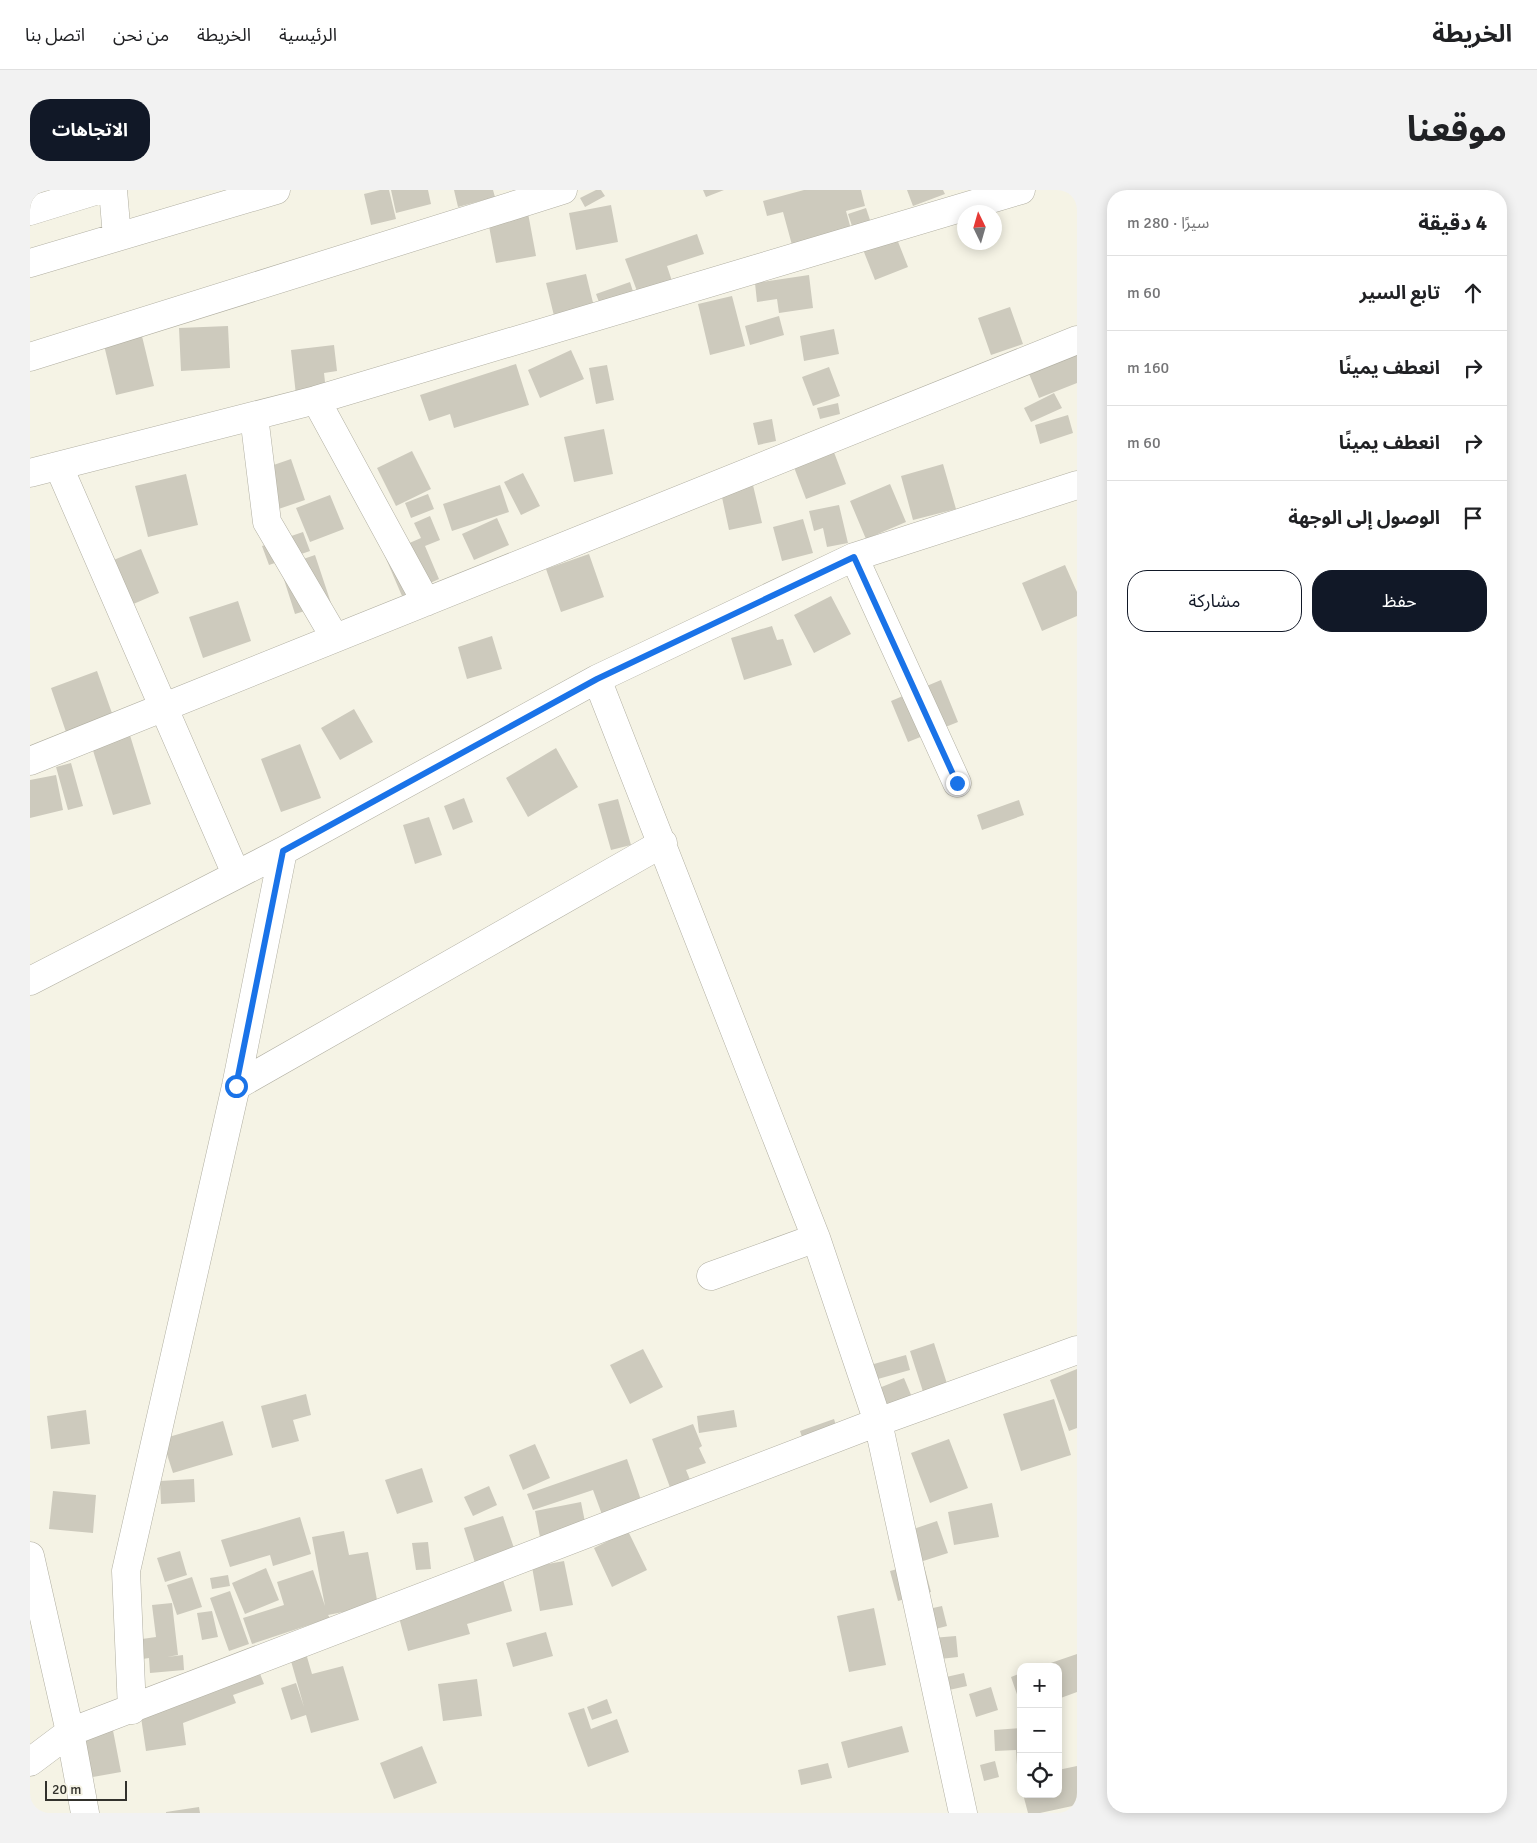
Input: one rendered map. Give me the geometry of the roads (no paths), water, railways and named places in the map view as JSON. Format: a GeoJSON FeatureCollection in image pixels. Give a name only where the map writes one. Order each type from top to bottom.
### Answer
{"type":"FeatureCollection","features":[{"type":"Feature","properties":{"kind":"street"},"geometry":{"type":"LineString","coordinates":[[30,211],[98,190]]}},
{"type":"Feature","properties":{"kind":"street"},"geometry":{"type":"LineString","coordinates":[[113,190],[117,237]]}},
{"type":"Feature","properties":{"kind":"street"},"geometry":{"type":"LineString","coordinates":[[30,263],[276,190]]}},
{"type":"Feature","properties":{"kind":"street"},"geometry":{"type":"LineString","coordinates":[[30,357],[563,190]]}},
{"type":"Feature","properties":{"kind":"street"},"geometry":{"type":"LineString","coordinates":[[30,474],[316,400],[1021,190]]}},
{"type":"Feature","properties":{"kind":"street"},"geometry":{"type":"LineString","coordinates":[[30,760],[1077,340]]}},
{"type":"Feature","properties":{"kind":"street"},"geometry":{"type":"LineString","coordinates":[[316,400],[426,602]]}},
{"type":"Feature","properties":{"kind":"street"},"geometry":{"type":"LineString","coordinates":[[254,416],[267,522],[335,638]]}},
{"type":"Feature","properties":{"kind":"street"},"geometry":{"type":"LineString","coordinates":[[59,467],[236,874]]}},
{"type":"Feature","properties":{"kind":"street"},"geometry":{"type":"LineString","coordinates":[[30,981],[283,851],[597,679],[854,557],[1077,485]]}},
{"type":"Feature","properties":{"kind":"street"},"geometry":{"type":"LineString","coordinates":[[854,557],[957,783]]}},
{"type":"Feature","properties":{"kind":"street"},"geometry":{"type":"LineString","coordinates":[[597,679],[663,843],[816,1238],[878,1422],[963,1813]]}},
{"type":"Feature","properties":{"kind":"street"},"geometry":{"type":"LineString","coordinates":[[236,1086],[663,843]]}},
{"type":"Feature","properties":{"kind":"street"},"geometry":{"type":"LineString","coordinates":[[132,1710],[126,1571],[236,1086],[283,851]]}},
{"type":"Feature","properties":{"kind":"street"},"geometry":{"type":"LineString","coordinates":[[711,1276],[816,1238]]}},
{"type":"Feature","properties":{"kind":"street"},"geometry":{"type":"LineString","coordinates":[[30,1762],[70,1732],[132,1710],[878,1422],[1077,1350]]}},
{"type":"Feature","properties":{"kind":"street"},"geometry":{"type":"LineString","coordinates":[[30,1556],[70,1732],[84,1813]]}}]}
